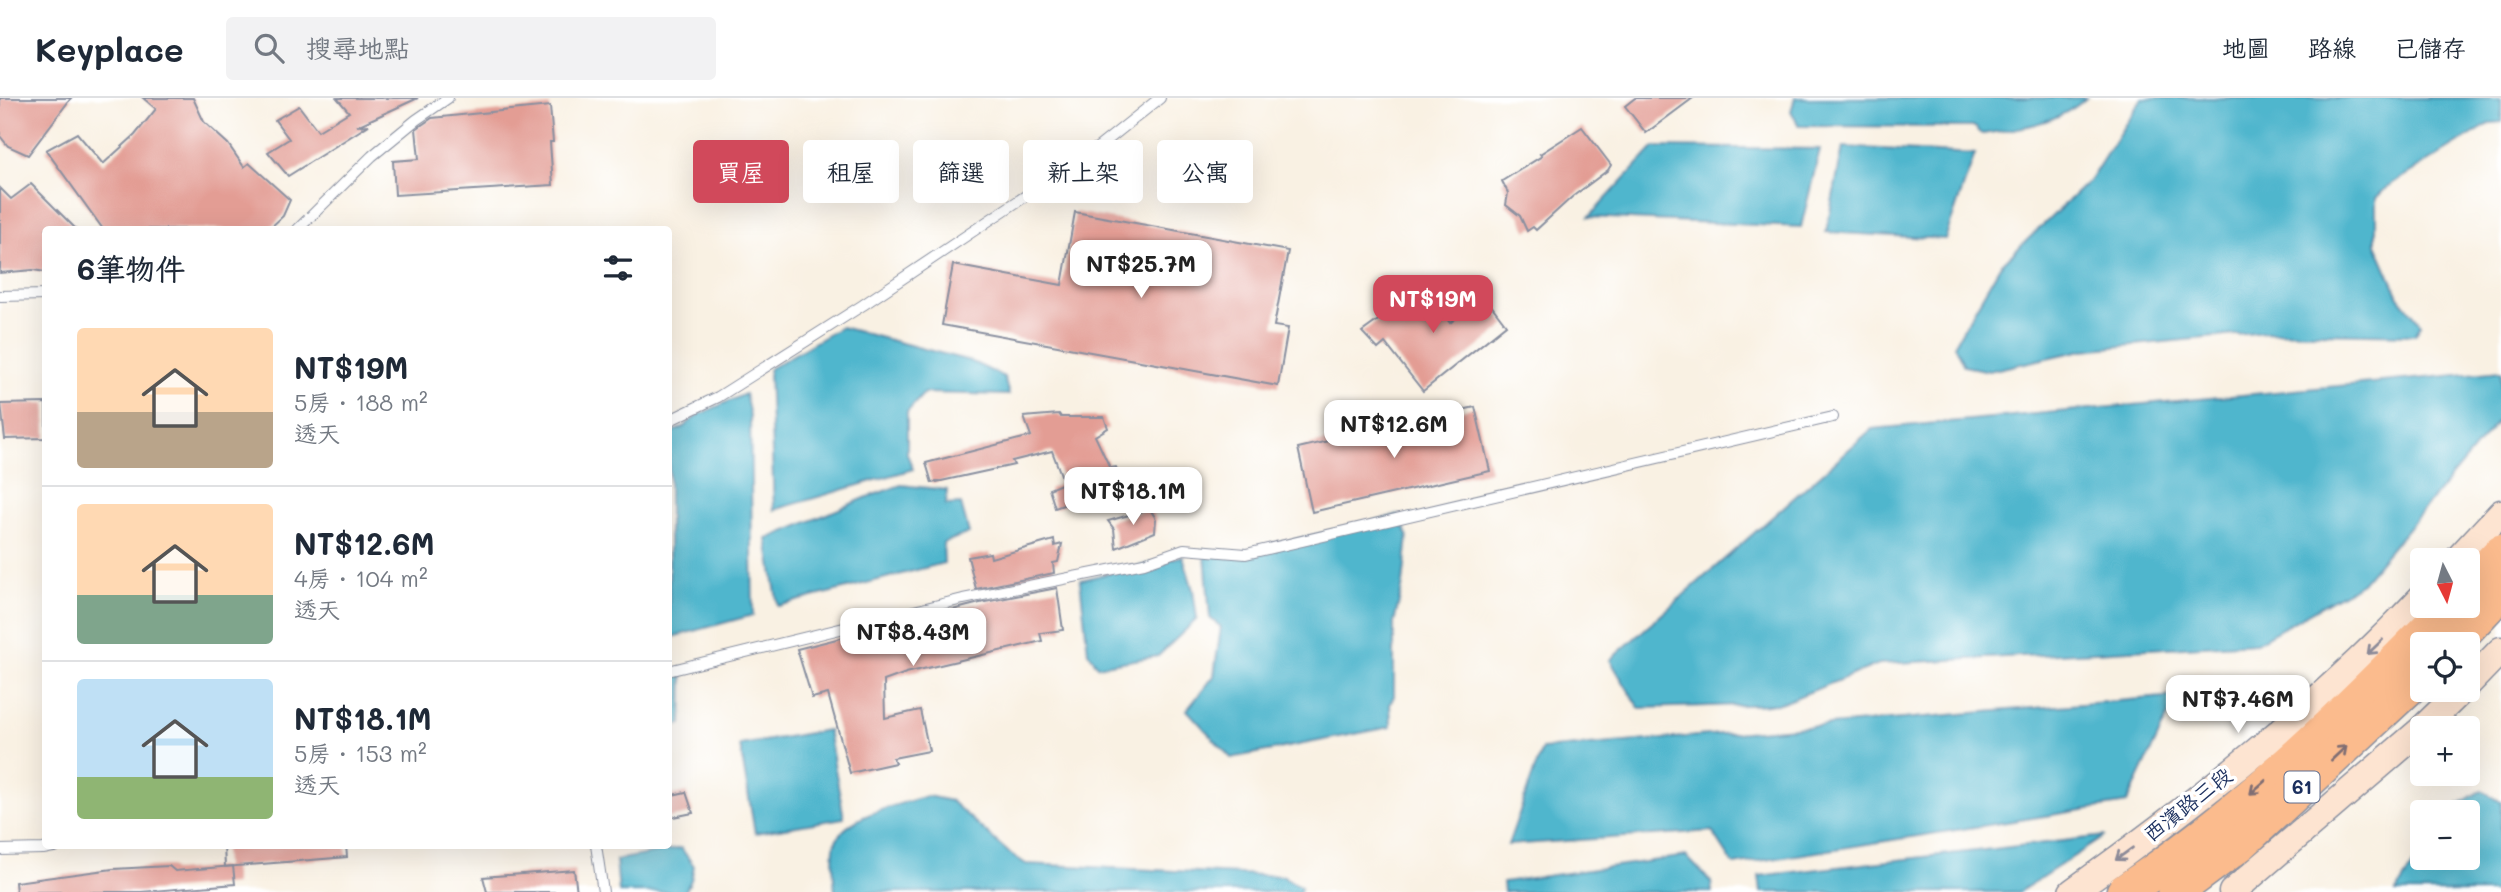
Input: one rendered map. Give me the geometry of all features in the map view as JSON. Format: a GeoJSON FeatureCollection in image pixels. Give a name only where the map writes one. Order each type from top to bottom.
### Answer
{"type":"FeatureCollection","features":[{"type":"Feature","properties":{"kind":"highway"},"geometry":{"type":"LineString","coordinates":[[2480,574],[2501,552]]}},
{"type":"Feature","properties":{"kind":"highway"},"geometry":{"type":"LineString","coordinates":[[2463,632],[2501,592]]}},
{"type":"Feature","properties":{"kind":"highway","name":"61"},"geometry":{"type":"LineString","coordinates":[[2124,892],[2225,816],[2298,753],[2438,618]]}},
{"type":"Feature","properties":{"kind":"highway","name":"61"},"geometry":{"type":"LineString","coordinates":[[2175,892],[2241,843],[2410,686]]}},
{"type":"Feature","properties":{"kind":"street"},"geometry":{"type":"LineString","coordinates":[[2468,548],[2501,513]]}},
{"type":"Feature","properties":{"kind":"street","name":"西濱路三段"},"geometry":{"type":"LineString","coordinates":[[2071,892],[2212,788],[2374,648],[2410,610]]}},
{"type":"Feature","properties":{"kind":"street"},"geometry":{"type":"LineString","coordinates":[[2480,672],[2501,650]]}},
{"type":"Feature","properties":{"kind":"street"},"geometry":{"type":"LineString","coordinates":[[2435,716],[2449,702]]}},
{"type":"Feature","properties":{"kind":"street"},"geometry":{"type":"LineString","coordinates":[[2232,892],[2410,739]]}},
{"type":"Feature","properties":{"kind":"lane"},"geometry":{"type":"LineString","coordinates":[[301,226],[372,156],[448,98]]}},
{"type":"Feature","properties":{"kind":"lane"},"geometry":{"type":"LineString","coordinates":[[672,419],[718,397],[863,304],[1100,146],[1160,98]]}},
{"type":"Feature","properties":{"kind":"lane"},"geometry":{"type":"LineString","coordinates":[[0,296],[42,295]]}},
{"type":"Feature","properties":{"kind":"lane"},"geometry":{"type":"LineString","coordinates":[[672,670],[963,599],[1144,563],[1184,549],[1246,554],[1833,417]]}},
{"type":"Feature","properties":{"kind":"lane"},"geometry":{"type":"LineString","coordinates":[[0,850],[43,849]]}},
{"type":"Feature","properties":{"kind":"lane"},"geometry":{"type":"LineString","coordinates":[[597,849],[603,892]]}},
{"type":"Feature","properties":{"kind":"water"},"geometry":{"type":"Polygon","coordinates":[[[1795,98],[2086,98],[2076,107],[2051,119],[1982,134],[1975,127],[1799,126],[1791,111],[1795,98]]]}},
{"type":"Feature","properties":{"kind":"water"},"geometry":{"type":"Polygon","coordinates":[[[2142,98],[2501,98],[2501,122],[2491,123],[2388,186],[2376,198],[2376,244],[2399,297],[2421,324],[2415,335],[2266,332],[2083,350],[1989,371],[1964,366],[1954,345],[2000,266],[2090,180],[2142,98]]]}},
{"type":"Feature","properties":{"kind":"water"},"geometry":{"type":"Polygon","coordinates":[[[1654,147],[1820,149],[1801,227],[1589,217],[1654,147]]]}},
{"type":"Feature","properties":{"kind":"water"},"geometry":{"type":"Polygon","coordinates":[[[1843,147],[1975,154],[1945,239],[1826,232],[1843,147]]]}},
{"type":"Feature","properties":{"kind":"water"},"geometry":{"type":"Polygon","coordinates":[[[841,327],[970,361],[1004,377],[1009,395],[924,393],[907,412],[907,454],[913,469],[774,510],[769,369],[841,327]]]}},
{"type":"Feature","properties":{"kind":"water"},"geometry":{"type":"Polygon","coordinates":[[[2501,371],[2501,417],[2362,583],[2256,643],[1879,664],[1780,704],[1639,708],[1610,660],[1872,429],[2501,371]]]}},
{"type":"Feature","properties":{"kind":"water"},"geometry":{"type":"Polygon","coordinates":[[[745,394],[750,416],[753,615],[672,637],[672,432],[682,428],[698,415],[745,394]]]}},
{"type":"Feature","properties":{"kind":"water"},"geometry":{"type":"Polygon","coordinates":[[[901,485],[947,490],[946,505],[961,504],[969,533],[943,543],[944,563],[778,606],[767,539],[901,485]]]}},
{"type":"Feature","properties":{"kind":"water"},"geometry":{"type":"Polygon","coordinates":[[[1399,515],[1408,536],[1403,584],[1394,623],[1394,696],[1390,704],[1391,727],[1231,758],[1187,710],[1214,676],[1221,627],[1210,618],[1205,554],[1231,555],[1399,515]]]}},
{"type":"Feature","properties":{"kind":"water"},"geometry":{"type":"Polygon","coordinates":[[[1183,556],[1193,590],[1197,619],[1158,656],[1098,666],[1088,652],[1080,580],[1183,556]]]}},
{"type":"Feature","properties":{"kind":"water"},"geometry":{"type":"Polygon","coordinates":[[[683,669],[682,724],[672,726],[672,672],[683,669]]]}},
{"type":"Feature","properties":{"kind":"water"},"geometry":{"type":"Polygon","coordinates":[[[2177,696],[2127,803],[1734,865],[1712,831],[1508,845],[1542,749],[2177,696]]]}},
{"type":"Feature","properties":{"kind":"water"},"geometry":{"type":"Polygon","coordinates":[[[828,730],[844,818],[755,833],[740,745],[828,730]]]}},
{"type":"Feature","properties":{"kind":"water"},"geometry":{"type":"Polygon","coordinates":[[[2482,790],[2501,802],[2501,892],[2396,892],[2410,870],[2480,870],[2480,800],[2466,800],[2482,790]]]}},
{"type":"Feature","properties":{"kind":"water"},"geometry":{"type":"Polygon","coordinates":[[[927,796],[951,801],[1008,852],[1026,864],[1282,876],[1301,887],[1300,892],[835,892],[833,864],[838,837],[847,828],[873,813],[927,796]]]}},
{"type":"Feature","properties":{"kind":"water"},"geometry":{"type":"Polygon","coordinates":[[[2105,836],[2019,892],[1761,892],[1759,876],[2105,836]]]}},
{"type":"Feature","properties":{"kind":"water"},"geometry":{"type":"Polygon","coordinates":[[[681,848],[694,866],[685,892],[619,892],[616,860],[681,848]]]}},
{"type":"Feature","properties":{"kind":"water"},"geometry":{"type":"Polygon","coordinates":[[[1686,856],[1711,882],[1712,892],[1504,892],[1503,882],[1686,856]]]}},
{"type":"Feature","properties":{"kind":"building"},"geometry":{"type":"Polygon","coordinates":[[[0,98],[71,98],[28,155],[8,146],[0,136],[0,98]]]}},
{"type":"Feature","properties":{"kind":"building"},"geometry":{"type":"Polygon","coordinates":[[[143,98],[193,98],[204,122],[228,144],[244,167],[249,163],[290,200],[283,216],[272,226],[101,226],[46,150],[77,133],[103,164],[135,135],[156,109],[143,98]]]}},
{"type":"Feature","properties":{"kind":"building"},"geometry":{"type":"Polygon","coordinates":[[[337,98],[418,98],[357,126],[369,125],[288,176],[268,152],[289,139],[275,120],[299,106],[318,131],[349,112],[337,98]]]}},
{"type":"Feature","properties":{"kind":"building"},"geometry":{"type":"Polygon","coordinates":[[[1635,98],[1693,98],[1646,133],[1625,106],[1635,98]]]}},
{"type":"Feature","properties":{"kind":"building"},"geometry":{"type":"Polygon","coordinates":[[[550,106],[553,185],[395,195],[393,161],[419,159],[416,129],[432,118],[550,106]]]}},
{"type":"Feature","properties":{"kind":"building"},"geometry":{"type":"Polygon","coordinates":[[[1582,127],[1611,165],[1536,230],[1533,227],[1527,231],[1520,216],[1506,205],[1508,193],[1502,181],[1582,127]]]}},
{"type":"Feature","properties":{"kind":"building"},"geometry":{"type":"Polygon","coordinates":[[[31,184],[73,226],[42,226],[42,271],[0,273],[0,188],[11,199],[31,184]]]}},
{"type":"Feature","properties":{"kind":"building"},"geometry":{"type":"Polygon","coordinates":[[[1075,212],[1288,251],[1274,326],[1288,328],[1278,386],[942,325],[953,265],[1062,285],[1075,212]]]}},
{"type":"Feature","properties":{"kind":"building"},"geometry":{"type":"Polygon","coordinates":[[[1424,287],[1450,323],[1484,296],[1506,325],[1423,391],[1385,343],[1378,349],[1362,332],[1424,287]]]}},
{"type":"Feature","properties":{"kind":"building"},"geometry":{"type":"Polygon","coordinates":[[[42,403],[42,438],[5,439],[1,404],[42,403]]]}},
{"type":"Feature","properties":{"kind":"building"},"geometry":{"type":"Polygon","coordinates":[[[1475,407],[1490,471],[1312,512],[1298,448],[1475,407]]]}},
{"type":"Feature","properties":{"kind":"building"},"geometry":{"type":"Polygon","coordinates":[[[1059,414],[1061,417],[1104,417],[1108,428],[1095,436],[1110,468],[1116,467],[1122,484],[1055,508],[1049,489],[1064,483],[1052,451],[1012,461],[1014,465],[932,483],[926,463],[1031,436],[1024,417],[1059,414]]]}},
{"type":"Feature","properties":{"kind":"building"},"geometry":{"type":"Polygon","coordinates":[[[1150,509],[1156,519],[1155,532],[1116,548],[1114,529],[1108,521],[1150,509]]]}},
{"type":"Feature","properties":{"kind":"building"},"geometry":{"type":"Polygon","coordinates":[[[1054,540],[1055,546],[1062,544],[1058,562],[1053,563],[1054,573],[976,589],[968,557],[990,553],[991,558],[1054,540]]]}},
{"type":"Feature","properties":{"kind":"building"},"geometry":{"type":"Polygon","coordinates":[[[1057,588],[1063,630],[1040,633],[1042,641],[906,673],[884,681],[885,718],[920,710],[929,751],[893,758],[895,763],[850,773],[828,694],[812,698],[797,649],[980,603],[1057,588]]]}},
{"type":"Feature","properties":{"kind":"building"},"geometry":{"type":"Polygon","coordinates":[[[686,792],[693,813],[672,817],[672,795],[686,792]]]}},
{"type":"Feature","properties":{"kind":"building"},"geometry":{"type":"Polygon","coordinates":[[[224,849],[346,849],[347,857],[225,867],[224,849]]]}},
{"type":"Feature","properties":{"kind":"building"},"geometry":{"type":"Polygon","coordinates":[[[169,866],[175,871],[233,866],[235,884],[141,892],[16,892],[15,882],[113,869],[169,866]]]}},
{"type":"Feature","properties":{"kind":"building"},"geometry":{"type":"Polygon","coordinates":[[[574,870],[577,892],[487,892],[483,877],[574,870]]]}}]}
